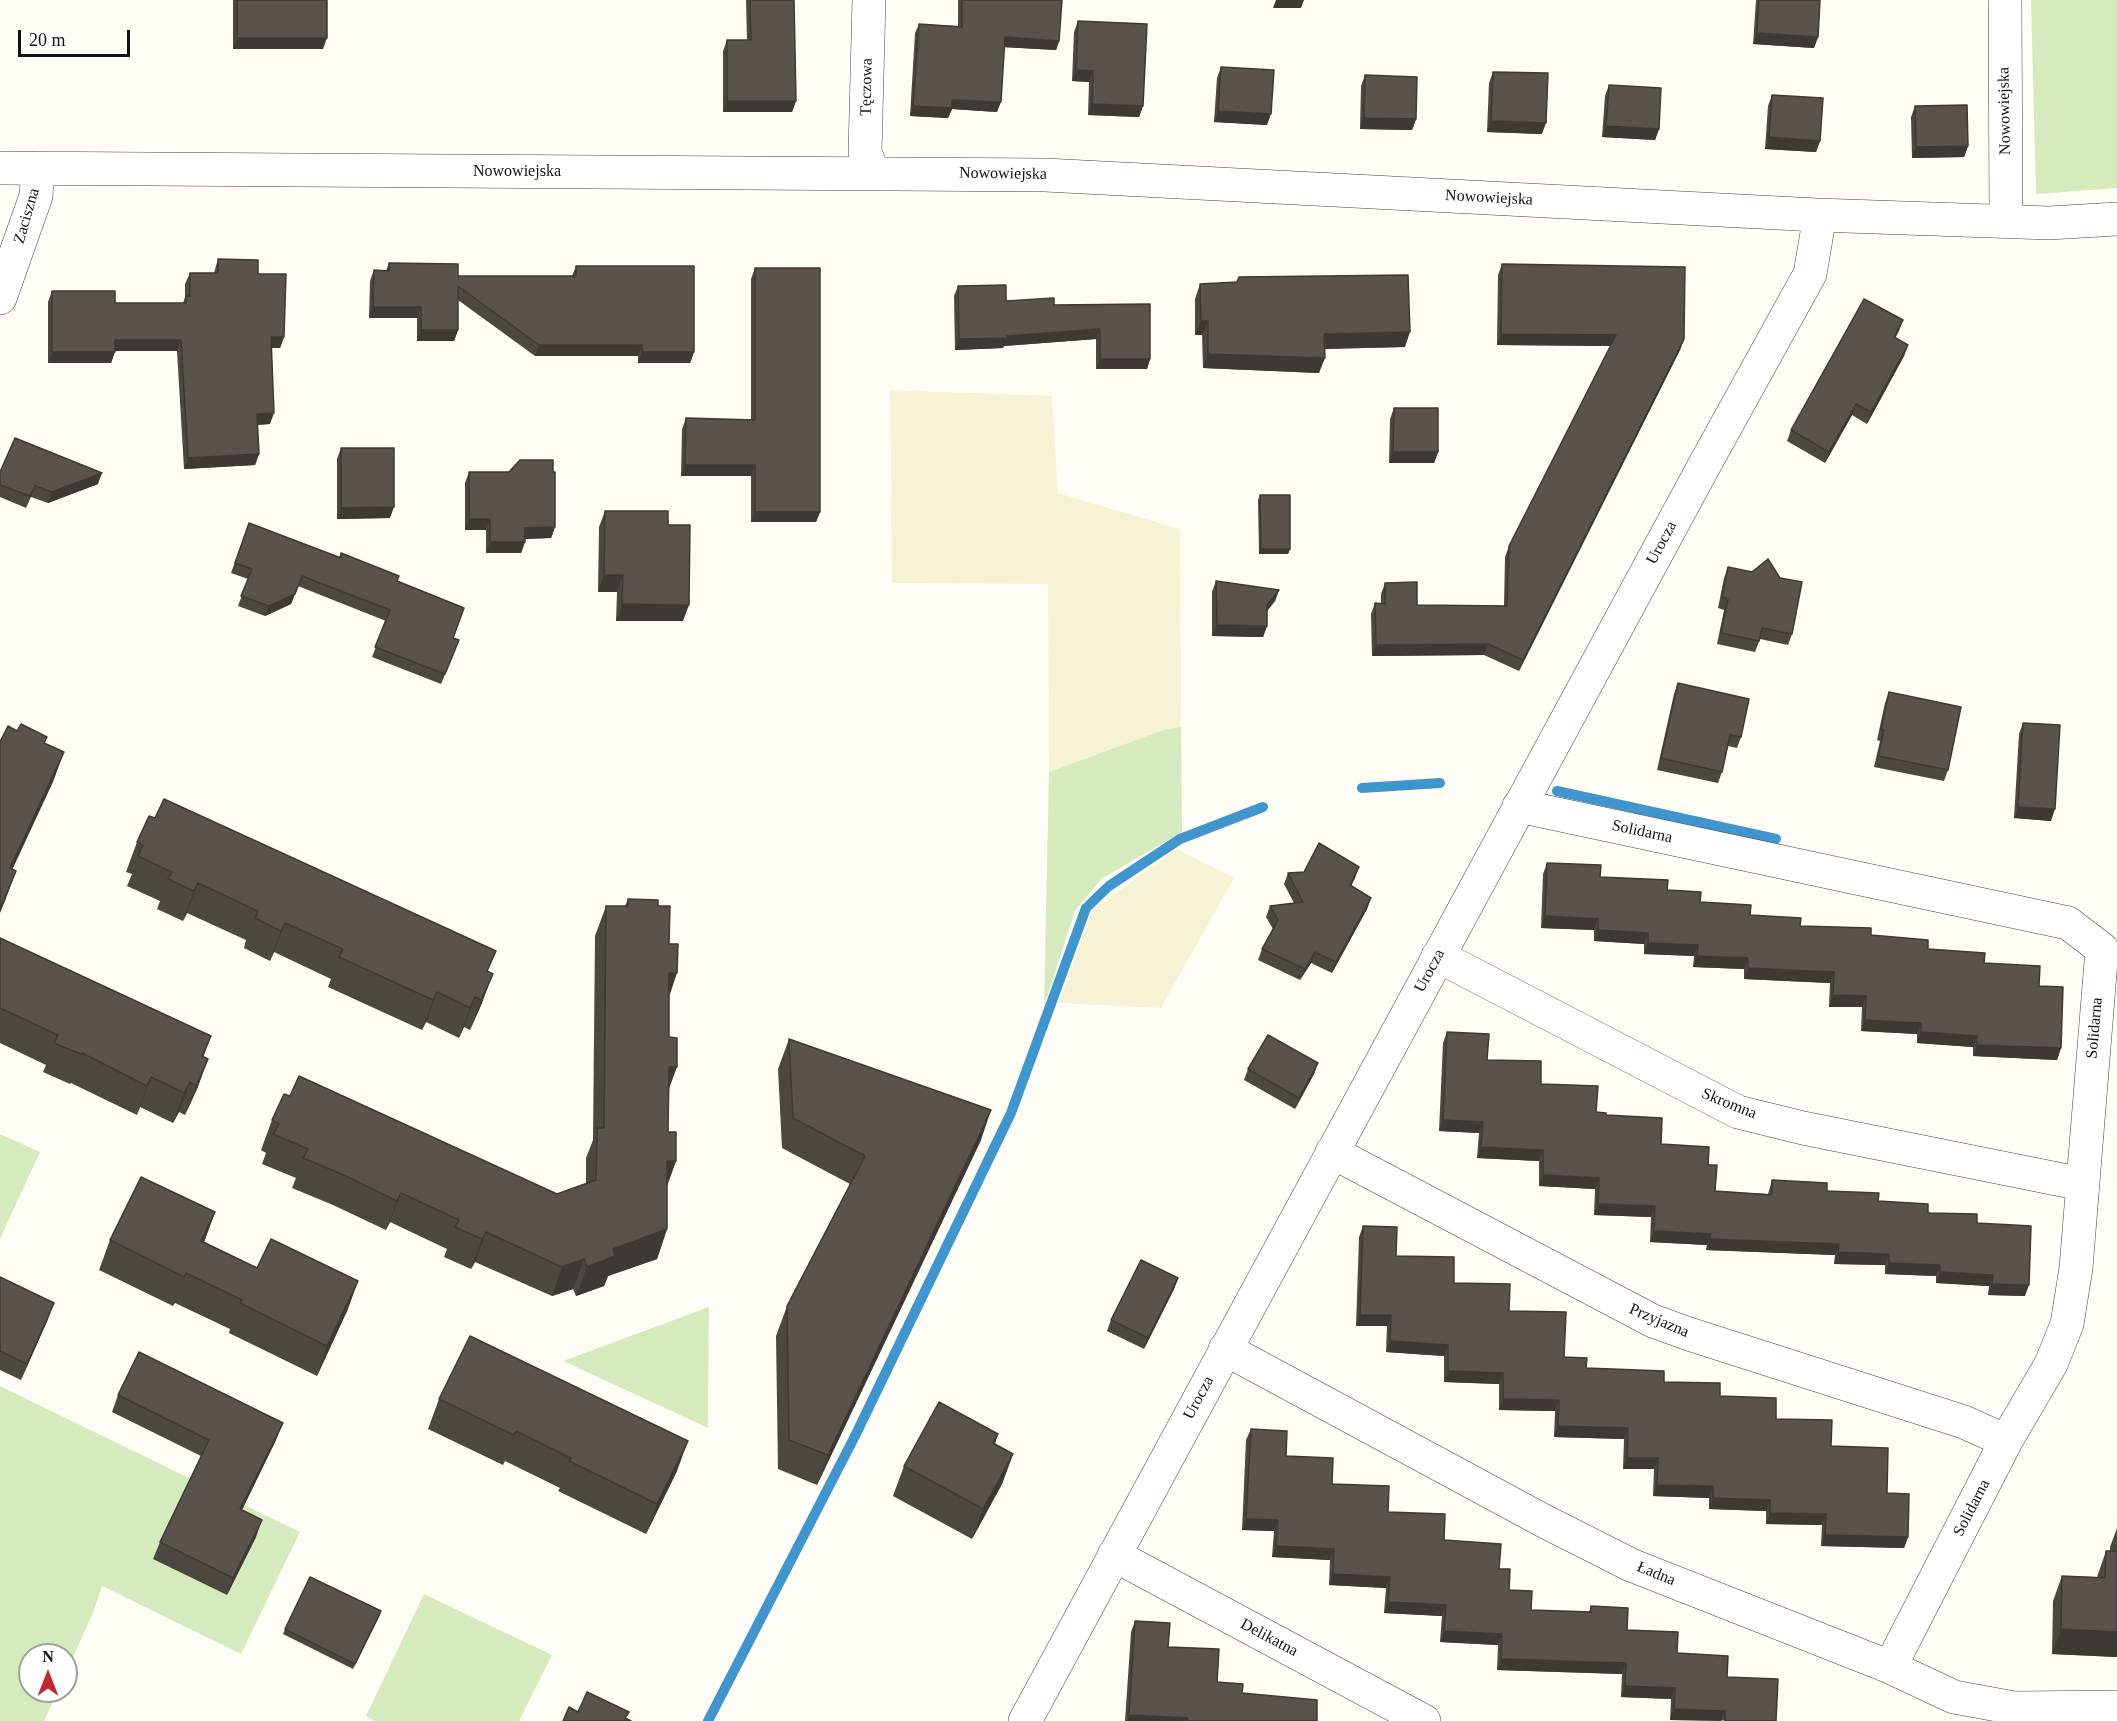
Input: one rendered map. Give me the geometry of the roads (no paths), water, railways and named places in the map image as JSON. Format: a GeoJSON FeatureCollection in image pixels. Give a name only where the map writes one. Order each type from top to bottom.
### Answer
{"type":"FeatureCollection","features":[{"type":"Feature","properties":{"kind":"street","name":"Tęczowa"},"geometry":{"type":"LineString","coordinates":[[869,0],[866,152],[873,172]]}},
{"type":"Feature","properties":{"kind":"street","name":"Nowowiejska"},"geometry":{"type":"LineString","coordinates":[[2005,0],[2006,221]]}},
{"type":"Feature","properties":{"kind":"street","name":"Nowowiejska"},"geometry":{"type":"LineString","coordinates":[[0,168],[873,172],[1045,175],[1817,215],[2049,223],[2117,219]]}},
{"type":"Feature","properties":{"kind":"street","name":"Zaciszna"},"geometry":{"type":"LineString","coordinates":[[0,298],[36,196],[38,168]]}},
{"type":"Feature","properties":{"kind":"street","name":"Urocza"},"geometry":{"type":"LineString","coordinates":[[1025,1721],[1519,806],[1810,274],[1817,232],[1817,215]]}},
{"type":"Feature","properties":{"kind":"street","name":"Solidarna"},"geometry":{"type":"LineString","coordinates":[[1519,806],[2068,923],[2102,949],[2076,1268],[2067,1324],[2051,1364],[2006,1442],[1890,1667]]}},
{"type":"Feature","properties":{"kind":"street","name":"Skromna"},"geometry":{"type":"LineString","coordinates":[[1438,956],[1738,1112],[1803,1128],[2082,1185]]}},
{"type":"Feature","properties":{"kind":"street","name":"Przyjazna"},"geometry":{"type":"LineString","coordinates":[[1332,1152],[1653,1321],[1964,1422],[2006,1442]]}},
{"type":"Feature","properties":{"kind":"street","name":"Ładna"},"geometry":{"type":"LineString","coordinates":[[1225,1349],[1544,1521],[1631,1565],[1890,1667],[1954,1697],[2014,1708],[2117,1707]]}},
{"type":"Feature","properties":{"kind":"street","name":"Delikatna"},"geometry":{"type":"LineString","coordinates":[[1114,1555],[1424,1721]]}},
{"type":"Feature","properties":{"kind":"waterway"},"geometry":{"type":"LineString","coordinates":[[1362,788],[1440,783]]}},
{"type":"Feature","properties":{"kind":"waterway"},"geometry":{"type":"LineString","coordinates":[[1557,791],[1776,839]]}},
{"type":"Feature","properties":{"kind":"waterway"},"geometry":{"type":"LineString","coordinates":[[708,1721],[855,1436],[1011,1113],[1086,908],[1109,886],[1180,839],[1263,807]]}}]}
